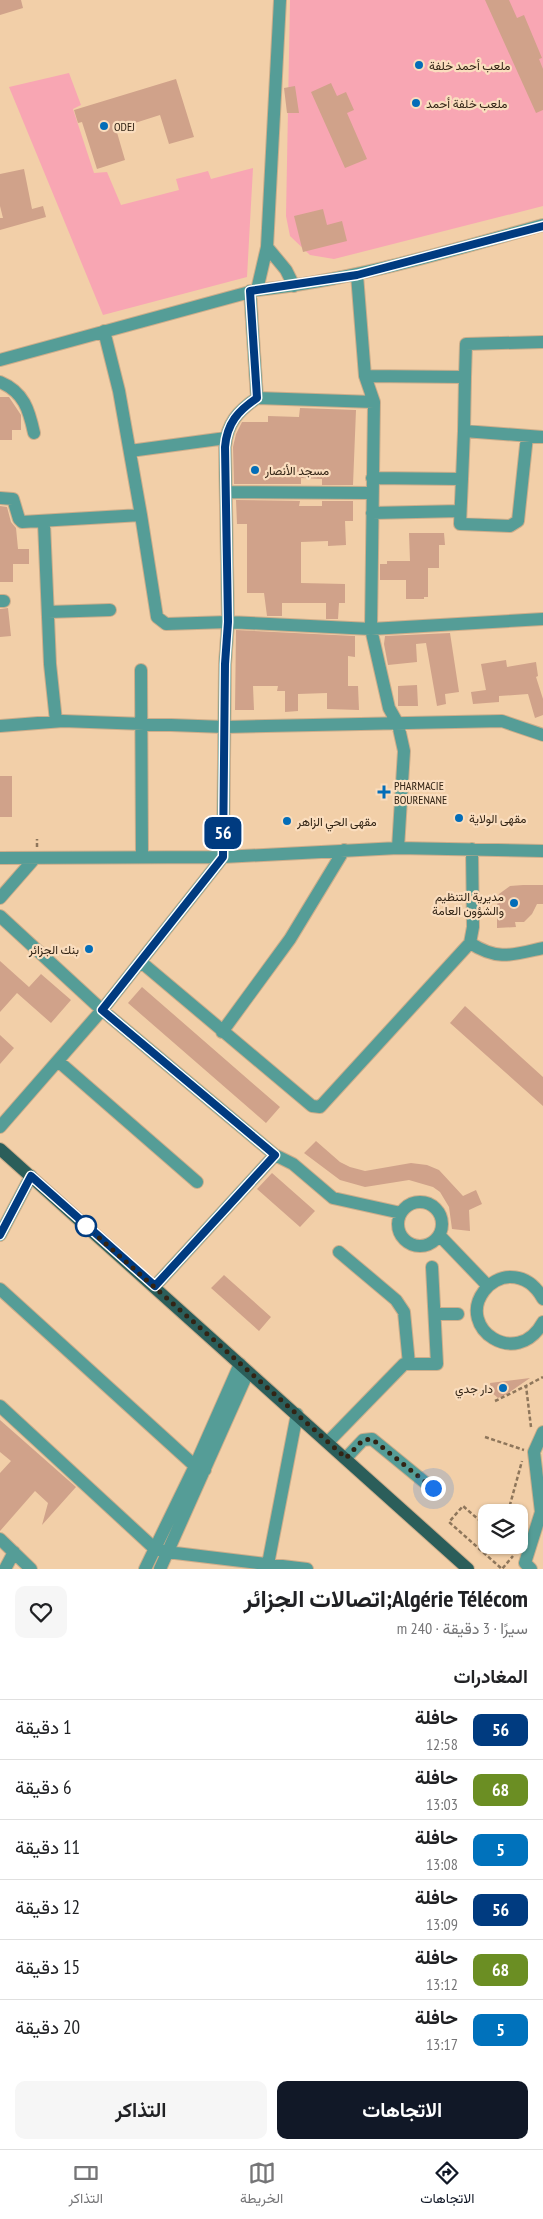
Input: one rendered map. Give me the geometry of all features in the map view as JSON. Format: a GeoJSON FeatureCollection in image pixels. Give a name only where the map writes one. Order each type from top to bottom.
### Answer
{"type":"FeatureCollection","features":[{"type":"Feature","properties":{"kind":"main road"},"geometry":{"type":"LineString","coordinates":[[0,1149],[155,1286],[468,1569]]}},
{"type":"Feature","properties":{"kind":"street"},"geometry":{"type":"LineString","coordinates":[[257,398],[254,290],[267,247],[280,0]]}},
{"type":"Feature","properties":{"kind":"street"},"geometry":{"type":"LineString","coordinates":[[0,360],[254,290],[294,286],[357,275],[543,226]]}},
{"type":"Feature","properties":{"kind":"street"},"geometry":{"type":"LineString","coordinates":[[267,247],[286,270],[294,286]]}},
{"type":"Feature","properties":{"kind":"street"},"geometry":{"type":"LineString","coordinates":[[357,275],[366,376],[374,402],[371,629],[389,708],[398,724],[404,752],[398,848]]}},
{"type":"Feature","properties":{"kind":"street"},"geometry":{"type":"LineString","coordinates":[[104,331],[130,451],[159,621],[166,624],[228,622],[371,629],[543,619]]}},
{"type":"Feature","properties":{"kind":"street"},"geometry":{"type":"LineString","coordinates":[[527,436],[518,521],[510,526],[460,524],[466,344],[543,342]]}},
{"type":"Feature","properties":{"kind":"street"},"geometry":{"type":"LineString","coordinates":[[366,376],[465,377]]}},
{"type":"Feature","properties":{"kind":"street"},"geometry":{"type":"LineString","coordinates":[[0,382],[18,392],[25,402],[34,434]]}},
{"type":"Feature","properties":{"kind":"street"},"geometry":{"type":"LineString","coordinates":[[0,1127],[102,1010],[223,857],[228,622],[226,438],[235,415],[257,398],[374,402]]}},
{"type":"Feature","properties":{"kind":"street"},"geometry":{"type":"LineString","coordinates":[[464,431],[543,437]]}},
{"type":"Feature","properties":{"kind":"street"},"geometry":{"type":"LineString","coordinates":[[130,451],[226,438]]}},
{"type":"Feature","properties":{"kind":"street"},"geometry":{"type":"LineString","coordinates":[[372,478],[462,479]]}},
{"type":"Feature","properties":{"kind":"street"},"geometry":{"type":"LineString","coordinates":[[226,492],[372,493]]}},
{"type":"Feature","properties":{"kind":"street"},"geometry":{"type":"LineString","coordinates":[[0,498],[13,500],[19,519],[22,522],[44,523],[141,516]]}},
{"type":"Feature","properties":{"kind":"street"},"geometry":{"type":"LineString","coordinates":[[372,513],[460,511]]}},
{"type":"Feature","properties":{"kind":"street"},"geometry":{"type":"LineString","coordinates":[[44,523],[50,664],[56,721]]}},
{"type":"Feature","properties":{"kind":"street"},"geometry":{"type":"LineString","coordinates":[[48,612],[110,610]]}},
{"type":"Feature","properties":{"kind":"street"},"geometry":{"type":"LineString","coordinates":[[142,670],[142,857]]}},
{"type":"Feature","properties":{"kind":"street"},"geometry":{"type":"LineString","coordinates":[[0,726],[56,721],[225,727],[502,721],[543,735]]}},
{"type":"Feature","properties":{"kind":"street"},"geometry":{"type":"LineString","coordinates":[[0,858],[223,857],[398,848],[543,851]]}},
{"type":"Feature","properties":{"kind":"street"},"geometry":{"type":"LineString","coordinates":[[141,962],[312,1106],[320,1107],[470,942],[473,927],[472,849]]}},
{"type":"Feature","properties":{"kind":"street"},"geometry":{"type":"LineString","coordinates":[[222,1032],[290,939],[344,850]]}},
{"type":"Feature","properties":{"kind":"street"},"geometry":{"type":"LineString","coordinates":[[0,898],[35,858]]}},
{"type":"Feature","properties":{"kind":"street"},"geometry":{"type":"LineString","coordinates":[[0,916],[102,1010],[275,1155],[293,1164],[333,1198],[401,1213]]}},
{"type":"Feature","properties":{"kind":"street"},"geometry":{"type":"LineString","coordinates":[[470,942],[486,953],[497,955],[517,954],[543,948]]}},
{"type":"Feature","properties":{"kind":"street"},"geometry":{"type":"LineString","coordinates":[[58,1061],[197,1182]]}},
{"type":"Feature","properties":{"kind":"street"},"geometry":{"type":"LineString","coordinates":[[155,1286],[275,1155]]}},
{"type":"Feature","properties":{"kind":"street"},"geometry":{"type":"LineString","coordinates":[[0,1235],[31,1176]]}},
{"type":"Feature","properties":{"kind":"street"},"geometry":{"type":"LineString","coordinates":[[425,1203],[432,1205],[437,1210],[442,1222],[440,1236],[429,1245],[416,1246],[409,1244],[400,1233],[398,1227],[401,1213],[411,1204],[425,1203]]}},
{"type":"Feature","properties":{"kind":"street"},"geometry":{"type":"LineString","coordinates":[[440,1236],[488,1286]]}},
{"type":"Feature","properties":{"kind":"street"},"geometry":{"type":"LineString","coordinates":[[339,1252],[396,1300],[404,1312],[409,1364]]}},
{"type":"Feature","properties":{"kind":"street"},"geometry":{"type":"LineString","coordinates":[[328,1442],[404,1364],[437,1364],[432,1267]]}},
{"type":"Feature","properties":{"kind":"street"},"geometry":{"type":"LineString","coordinates":[[543,1299],[538,1290],[519,1278],[503,1278],[488,1286],[481,1295],[478,1311],[482,1327],[489,1336],[498,1342],[509,1344],[520,1343],[530,1339],[543,1322]]}},
{"type":"Feature","properties":{"kind":"street"},"geometry":{"type":"LineString","coordinates":[[0,1289],[200,1468]]}},
{"type":"Feature","properties":{"kind":"street"},"geometry":{"type":"LineString","coordinates":[[435,1314],[458,1314]]}},
{"type":"Feature","properties":{"kind":"street"},"geometry":{"type":"LineString","coordinates":[[160,1569],[200,1468],[244,1368]]}},
{"type":"Feature","properties":{"kind":"street"},"geometry":{"type":"LineString","coordinates":[[0,1406],[154,1548],[167,1552],[307,1569]]}},
{"type":"Feature","properties":{"kind":"street"},"geometry":{"type":"LineString","coordinates":[[268,1564],[297,1414]]}},
{"type":"Feature","properties":{"kind":"street"},"geometry":{"type":"LineString","coordinates":[[531,1569],[526,1563],[542,1512],[534,1452],[543,1432]]}},
{"type":"Feature","properties":{"kind":"street"},"geometry":{"type":"LineString","coordinates":[[346,1458],[363,1440],[372,1439],[433,1488]]}},
{"type":"Feature","properties":{"kind":"street"},"geometry":{"type":"LineString","coordinates":[[145,1569],[154,1548],[200,1468]]}},
{"type":"Feature","properties":{"kind":"street"},"geometry":{"type":"LineString","coordinates":[[0,1538],[32,1569]]}},
{"type":"Feature","properties":{"kind":"street"},"geometry":{"type":"LineString","coordinates":[[5,1569],[14,1552]]}},
{"type":"Feature","properties":{"kind":"path"},"geometry":{"type":"LineString","coordinates":[[495,1401],[543,1377]]}},
{"type":"Feature","properties":{"kind":"path"},"geometry":{"type":"LineString","coordinates":[[526,1386],[534,1452]]}},
{"type":"Feature","properties":{"kind":"path"},"geometry":{"type":"LineString","coordinates":[[485,1437],[525,1450],[510,1504]]}},
{"type":"Feature","properties":{"kind":"path"},"geometry":{"type":"LineString","coordinates":[[478,1519],[463,1506],[448,1522],[478,1548]]}},
{"type":"Feature","properties":{"kind":"path"},"geometry":{"type":"LineString","coordinates":[[485,1554],[502,1569],[515,1554]]}},
{"type":"Feature","properties":{"kind":"shaded area","name":"ملعب خلفة أحمد"},"geometry":{"type":"Polygon","coordinates":[[[290,0],[543,0],[543,206],[334,259],[310,255],[290,236],[286,216],[290,0]]]}},
{"type":"Feature","properties":{"kind":"shaded area"},"geometry":{"type":"Polygon","coordinates":[[[69,73],[81,105],[73,109],[94,173],[107,172],[121,205],[179,190],[176,179],[208,171],[211,179],[253,168],[247,277],[103,315],[9,87],[69,73]]]}},
{"type":"Feature","properties":{"kind":"building"},"geometry":{"type":"Polygon","coordinates":[[[0,0],[21,0],[23,8],[0,15],[0,0]]]}},
{"type":"Feature","properties":{"kind":"building"},"geometry":{"type":"Polygon","coordinates":[[[485,0],[509,0],[517,18],[524,15],[542,58],[539,59],[543,69],[543,110],[536,113],[485,0]]]}},
{"type":"Feature","properties":{"kind":"building","name":"ODEJ"},"geometry":{"type":"Polygon","coordinates":[[[176,79],[194,137],[169,144],[160,115],[116,129],[125,160],[97,169],[82,122],[78,123],[74,110],[176,79]]]}},
{"type":"Feature","properties":{"kind":"building"},"geometry":{"type":"Polygon","coordinates":[[[331,83],[337,96],[346,92],[354,110],[347,113],[367,159],[345,168],[311,92],[331,83]]]}},
{"type":"Feature","properties":{"kind":"building"},"geometry":{"type":"Polygon","coordinates":[[[295,86],[299,113],[287,113],[284,88],[295,86]]]}},
{"type":"Feature","properties":{"kind":"building"},"geometry":{"type":"Polygon","coordinates":[[[24,169],[32,209],[43,206],[46,217],[0,230],[0,218],[3,218],[0,206],[0,174],[24,169]]]}},
{"type":"Feature","properties":{"kind":"building"},"geometry":{"type":"Polygon","coordinates":[[[323,209],[327,225],[342,221],[347,241],[303,252],[294,216],[323,209]]]}},
{"type":"Feature","properties":{"kind":"building"},"geometry":{"type":"Polygon","coordinates":[[[0,397],[9,397],[21,415],[21,430],[12,430],[12,440],[0,440],[0,397]]]}},
{"type":"Feature","properties":{"kind":"building"},"geometry":{"type":"Polygon","coordinates":[[[300,408],[356,410],[353,485],[322,485],[322,479],[301,478],[301,484],[234,484],[233,447],[236,434],[242,422],[268,422],[268,416],[299,417],[300,408]]]}},
{"type":"Feature","properties":{"kind":"building"},"geometry":{"type":"Polygon","coordinates":[[[236,500],[300,501],[299,506],[322,506],[322,501],[353,501],[353,521],[345,521],[346,545],[328,546],[328,541],[301,542],[301,583],[345,584],[345,603],[339,603],[338,619],[326,619],[326,603],[282,603],[282,616],[267,616],[264,593],[247,593],[247,524],[237,524],[236,500]]]}},
{"type":"Feature","properties":{"kind":"building"},"geometry":{"type":"Polygon","coordinates":[[[0,506],[7,507],[11,522],[16,528],[18,549],[29,549],[29,564],[13,564],[13,582],[0,582],[0,506]]]}},
{"type":"Feature","properties":{"kind":"building"},"geometry":{"type":"Polygon","coordinates":[[[409,533],[444,533],[445,545],[439,545],[439,568],[428,568],[428,597],[424,597],[424,599],[406,599],[406,580],[380,580],[380,564],[387,564],[387,561],[410,561],[409,533]]]}},
{"type":"Feature","properties":{"kind":"building"},"geometry":{"type":"Polygon","coordinates":[[[8,608],[11,636],[0,637],[0,609],[8,608]]]}},
{"type":"Feature","properties":{"kind":"building"},"geometry":{"type":"Polygon","coordinates":[[[236,630],[355,636],[355,657],[348,656],[348,686],[358,686],[359,710],[327,709],[327,693],[298,694],[298,711],[285,712],[285,691],[277,691],[278,686],[253,686],[254,710],[235,710],[236,630]]]}},
{"type":"Feature","properties":{"kind":"building"},"geometry":{"type":"Polygon","coordinates":[[[450,633],[459,692],[445,694],[446,704],[437,706],[426,643],[416,644],[417,662],[388,665],[384,644],[385,636],[450,633]]]}},
{"type":"Feature","properties":{"kind":"building"},"geometry":{"type":"Polygon","coordinates":[[[506,660],[507,667],[536,662],[538,676],[536,677],[543,699],[543,715],[535,718],[528,694],[499,696],[499,702],[473,704],[471,692],[486,690],[481,664],[506,660]]]}},
{"type":"Feature","properties":{"kind":"building"},"geometry":{"type":"Polygon","coordinates":[[[417,685],[418,706],[398,706],[398,686],[417,685]]]}},
{"type":"Feature","properties":{"kind":"building"},"geometry":{"type":"Polygon","coordinates":[[[0,776],[12,776],[12,817],[0,817],[0,776]]]}},
{"type":"Feature","properties":{"kind":"building"},"geometry":{"type":"Polygon","coordinates":[[[543,885],[543,904],[537,904],[532,914],[524,922],[515,922],[516,927],[497,928],[497,899],[499,894],[510,886],[543,885]]]}},
{"type":"Feature","properties":{"kind":"building"},"geometry":{"type":"Polygon","coordinates":[[[0,961],[29,987],[41,974],[71,1000],[51,1023],[17,993],[0,1012],[0,961]]]}},
{"type":"Feature","properties":{"kind":"building"},"geometry":{"type":"Polygon","coordinates":[[[142,987],[280,1107],[266,1123],[128,1003],[142,987]]]}},
{"type":"Feature","properties":{"kind":"building"},"geometry":{"type":"Polygon","coordinates":[[[465,1006],[543,1077],[543,1106],[450,1023],[465,1006]]]}},
{"type":"Feature","properties":{"kind":"building"},"geometry":{"type":"Polygon","coordinates":[[[0,1035],[14,1048],[0,1064],[0,1035]]]}},
{"type":"Feature","properties":{"kind":"building"},"geometry":{"type":"Polygon","coordinates":[[[316,1141],[340,1162],[350,1167],[365,1171],[411,1163],[427,1165],[439,1170],[463,1196],[476,1190],[482,1204],[469,1210],[470,1231],[452,1229],[449,1207],[440,1192],[433,1187],[409,1180],[365,1187],[340,1180],[304,1153],[316,1141]]]}},
{"type":"Feature","properties":{"kind":"building"},"geometry":{"type":"Polygon","coordinates":[[[272,1173],[315,1211],[300,1227],[257,1189],[272,1173]]]}},
{"type":"Feature","properties":{"kind":"building"},"geometry":{"type":"Polygon","coordinates":[[[224,1275],[271,1317],[259,1331],[211,1288],[224,1275]]]}},
{"type":"Feature","properties":{"kind":"building","name":"دار جدي"},"geometry":{"type":"Polygon","coordinates":[[[530,1378],[498,1398],[491,1392],[490,1383],[530,1378]]]}},
{"type":"Feature","properties":{"kind":"building"},"geometry":{"type":"Polygon","coordinates":[[[0,1420],[76,1487],[42,1525],[48,1503],[35,1491],[0,1531],[0,1473],[11,1461],[0,1452],[0,1420]]]}},
{"type":"Feature","properties":{"kind":"bus line","name":"56"},"geometry":{"type":"LineString","coordinates":[[0,1235],[31,1176],[155,1286],[275,1155],[102,1010],[223,857],[225,664],[228,622],[228,517],[225,447],[226,438],[235,415],[257,398],[250,291],[294,286],[357,275],[543,226]]}},
{"type":"Feature","properties":{"kind":"place","name":"ملعب أحمد خلفة"},"geometry":{"type":"Point","coordinates":[419,65]}},
{"type":"Feature","properties":{"kind":"place","name":"ملعب خلفة أحمد"},"geometry":{"type":"Point","coordinates":[416,103]}},
{"type":"Feature","properties":{"kind":"place","name":"ODEJ"},"geometry":{"type":"Point","coordinates":[104,126]}},
{"type":"Feature","properties":{"kind":"place","name":"مسجد الأنصار"},"geometry":{"type":"Point","coordinates":[255,470]}},
{"type":"Feature","properties":{"kind":"place","name":"PHARMACIE BOURENANE"},"geometry":{"type":"Point","coordinates":[384,792]}},
{"type":"Feature","properties":{"kind":"place","name":"مقهى الولاية"},"geometry":{"type":"Point","coordinates":[459,818]}},
{"type":"Feature","properties":{"kind":"place","name":"مقهى الحي الزاهر"},"geometry":{"type":"Point","coordinates":[287,821]}},
{"type":"Feature","properties":{"kind":"place","name":"مديرية التنظيم والشؤون العامة"},"geometry":{"type":"Point","coordinates":[514,903]}},
{"type":"Feature","properties":{"kind":"place","name":"بنك الجزائر"},"geometry":{"type":"Point","coordinates":[89,949]}},
{"type":"Feature","properties":{"kind":"place","name":"دار جدي"},"geometry":{"type":"Point","coordinates":[503,1388]}},
{"type":"Feature","properties":{"kind":"route"},"geometry":{"type":"LineString","coordinates":[[86,1226],[346,1458],[363,1440],[372,1439],[433,1488]]}}]}
